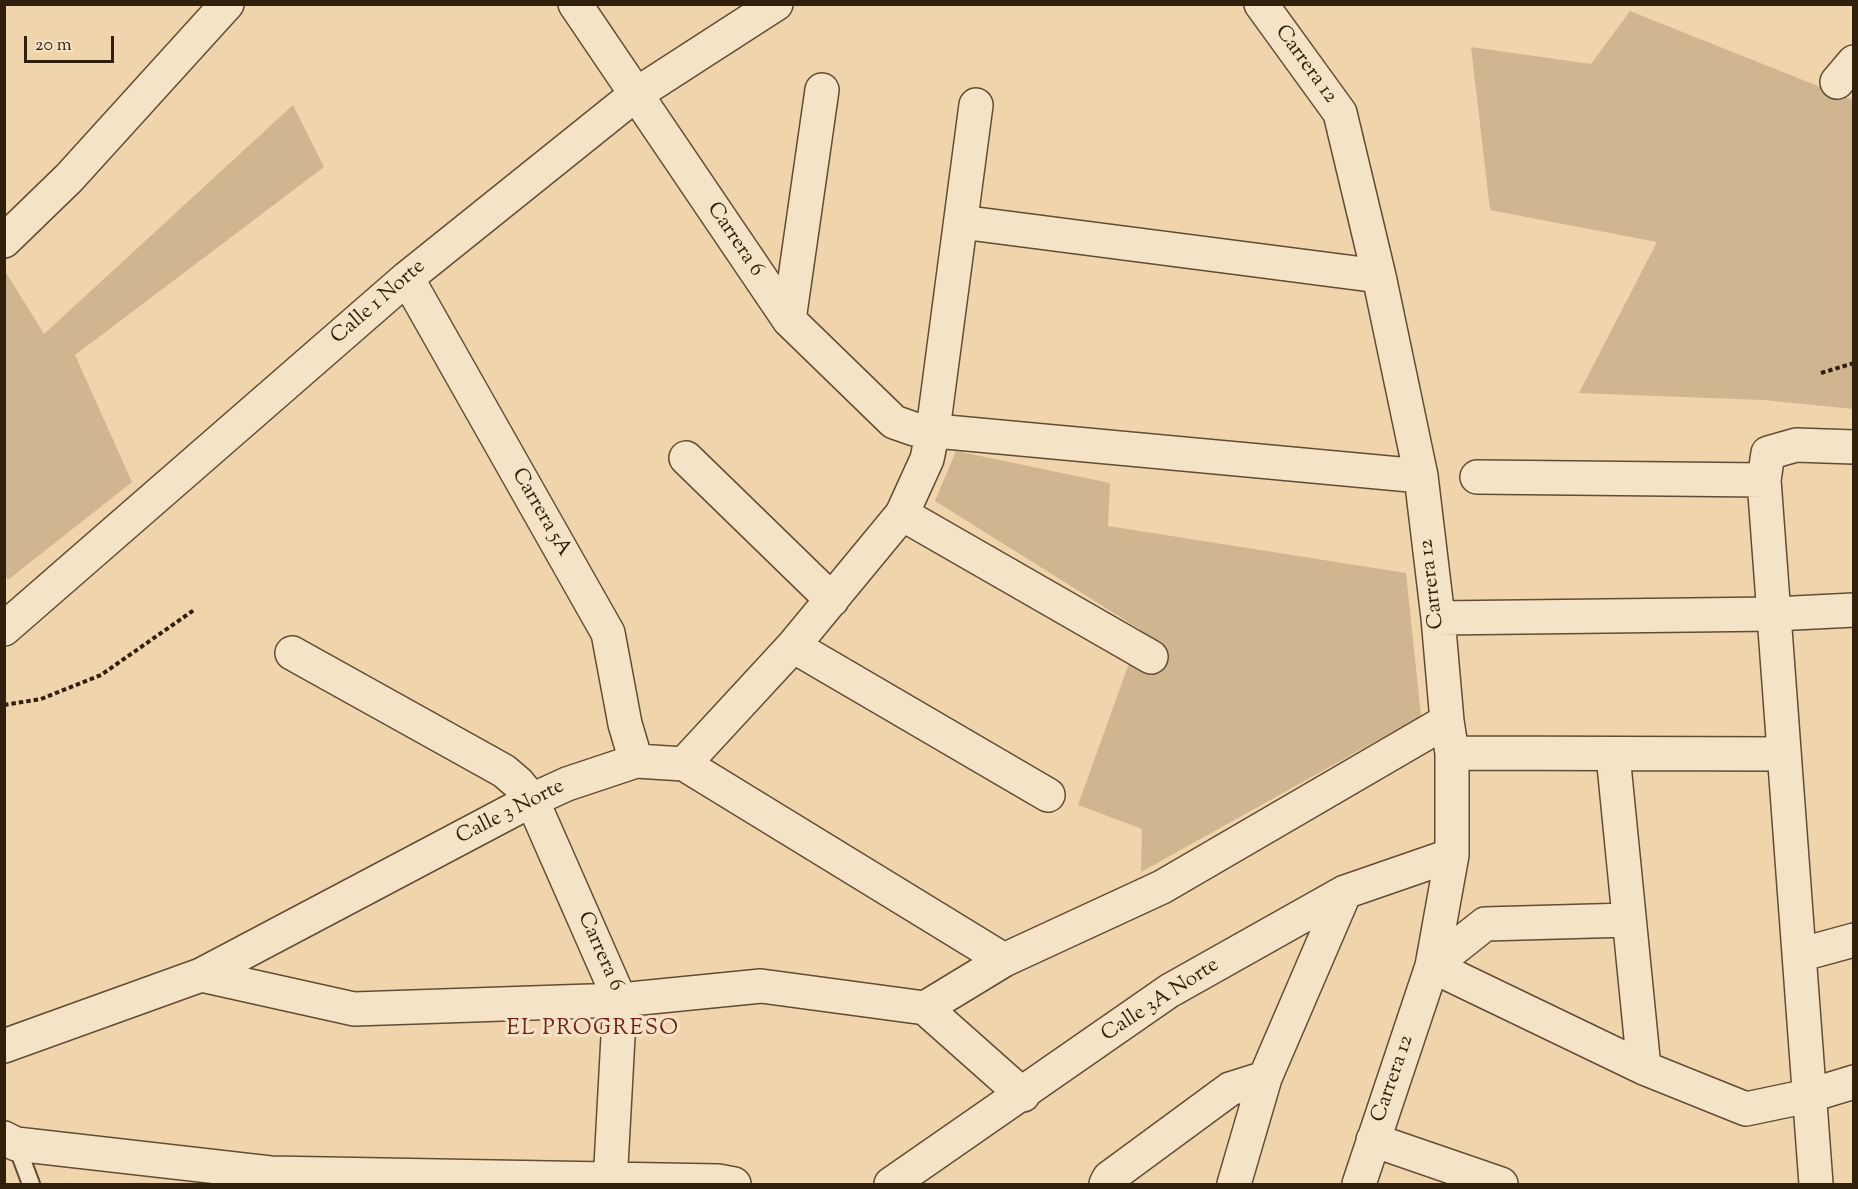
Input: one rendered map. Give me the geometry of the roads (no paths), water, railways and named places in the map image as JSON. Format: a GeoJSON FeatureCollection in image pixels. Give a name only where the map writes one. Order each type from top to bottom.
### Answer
{"type":"FeatureCollection","features":[{"type":"Feature","properties":{"kind":"street"},"geometry":{"type":"LineString","coordinates":[[4,241],[69,178],[227,4]]}},
{"type":"Feature","properties":{"kind":"street","name":"Carrera 6"},"geometry":{"type":"LineString","coordinates":[[575,4],[789,320],[894,422],[914,429],[1420,476]]}},
{"type":"Feature","properties":{"kind":"street","name":"Calle 1 Norte"},"geometry":{"type":"LineString","coordinates":[[4,629],[407,278],[635,95],[776,4]]}},
{"type":"Feature","properties":{"kind":"street"},"geometry":{"type":"LineString","coordinates":[[1235,4],[1270,10]]}},
{"type":"Feature","properties":{"kind":"street","name":"Carrera 12"},"geometry":{"type":"LineString","coordinates":[[1270,10],[1340,113],[1379,276],[1420,476],[1452,753],[1452,855],[1432,966],[1359,1185]]}},
{"type":"Feature","properties":{"kind":"street"},"geometry":{"type":"LineString","coordinates":[[789,320],[822,90]]}},
{"type":"Feature","properties":{"kind":"street"},"geometry":{"type":"LineString","coordinates":[[684,764],[793,646],[902,514],[927,459],[962,222],[976,105]]}},
{"type":"Feature","properties":{"kind":"street"},"geometry":{"type":"LineString","coordinates":[[962,222],[1379,276]]}},
{"type":"Feature","properties":{"kind":"street","name":"Carrera 5A"},"geometry":{"type":"LineString","coordinates":[[407,278],[608,633],[625,724],[636,761]]}},
{"type":"Feature","properties":{"kind":"street"},"geometry":{"type":"LineString","coordinates":[[1816,1185],[1764,480],[1768,453],[1796,445],[1854,447]]}},
{"type":"Feature","properties":{"kind":"street"},"geometry":{"type":"LineString","coordinates":[[686,458],[832,600]]}},
{"type":"Feature","properties":{"kind":"street"},"geometry":{"type":"LineString","coordinates":[[1477,477],[1764,480]]}},
{"type":"Feature","properties":{"kind":"street"},"geometry":{"type":"LineString","coordinates":[[902,514],[1151,657]]}},
{"type":"Feature","properties":{"kind":"street"},"geometry":{"type":"LineString","coordinates":[[1438,618],[1774,614],[1854,610]]}},
{"type":"Feature","properties":{"kind":"street"},"geometry":{"type":"LineString","coordinates":[[793,646],[1048,795]]}},
{"type":"Feature","properties":{"kind":"street","name":"Carrera 6"},"geometry":{"type":"LineString","coordinates":[[292,653],[504,771],[518,783],[532,801],[620,1000],[610,1182]]}},
{"type":"Feature","properties":{"kind":"street"},"geometry":{"type":"LineString","coordinates":[[926,1008],[1004,960],[1162,887],[1447,722]]}},
{"type":"Feature","properties":{"kind":"street"},"geometry":{"type":"LineString","coordinates":[[1452,753],[1783,754]]}},
{"type":"Feature","properties":{"kind":"street"},"geometry":{"type":"LineString","coordinates":[[1612,755],[1644,1068]]}},
{"type":"Feature","properties":{"kind":"street","name":"Calle 3 Norte"},"geometry":{"type":"LineString","coordinates":[[4,1046],[201,975],[532,801],[567,784],[636,761],[684,764],[1004,960]]}},
{"type":"Feature","properties":{"kind":"street","name":"Calle 3A Norte"},"geometry":{"type":"LineString","coordinates":[[891,1185],[1169,992],[1345,892],[1452,855]]}},
{"type":"Feature","properties":{"kind":"street"},"geometry":{"type":"LineString","coordinates":[[1234,1185],[1265,1078],[1345,892]]}},
{"type":"Feature","properties":{"kind":"street"},"geometry":{"type":"LineString","coordinates":[[1629,920],[1485,924],[1432,966],[1644,1068],[1746,1109],[1808,1096],[1854,1082]]}},
{"type":"Feature","properties":{"kind":"street"},"geometry":{"type":"LineString","coordinates":[[1799,956],[1854,940]]}},
{"type":"Feature","properties":{"kind":"street"},"geometry":{"type":"LineString","coordinates":[[201,975],[354,1009],[620,1000],[761,986],[926,1008],[1023,1095]]}},
{"type":"Feature","properties":{"kind":"street"},"geometry":{"type":"LineString","coordinates":[[1106,1185],[1110,1178],[1230,1089],[1265,1078]]}},
{"type":"Feature","properties":{"kind":"street"},"geometry":{"type":"LineString","coordinates":[[1373,1140],[1501,1185]]}},
{"type":"Feature","properties":{"kind":"street"},"geometry":{"type":"LineString","coordinates":[[10,1141],[271,1179],[718,1181],[734,1185]]}},
{"type":"Feature","properties":{"kind":"lane"},"geometry":{"type":"LineString","coordinates":[[10,1141],[31,1185]]}},
{"type":"Feature","properties":{"kind":"district","name":"EL PROGRESO"},"geometry":{"type":"Point","coordinates":[593,1030]}}]}
